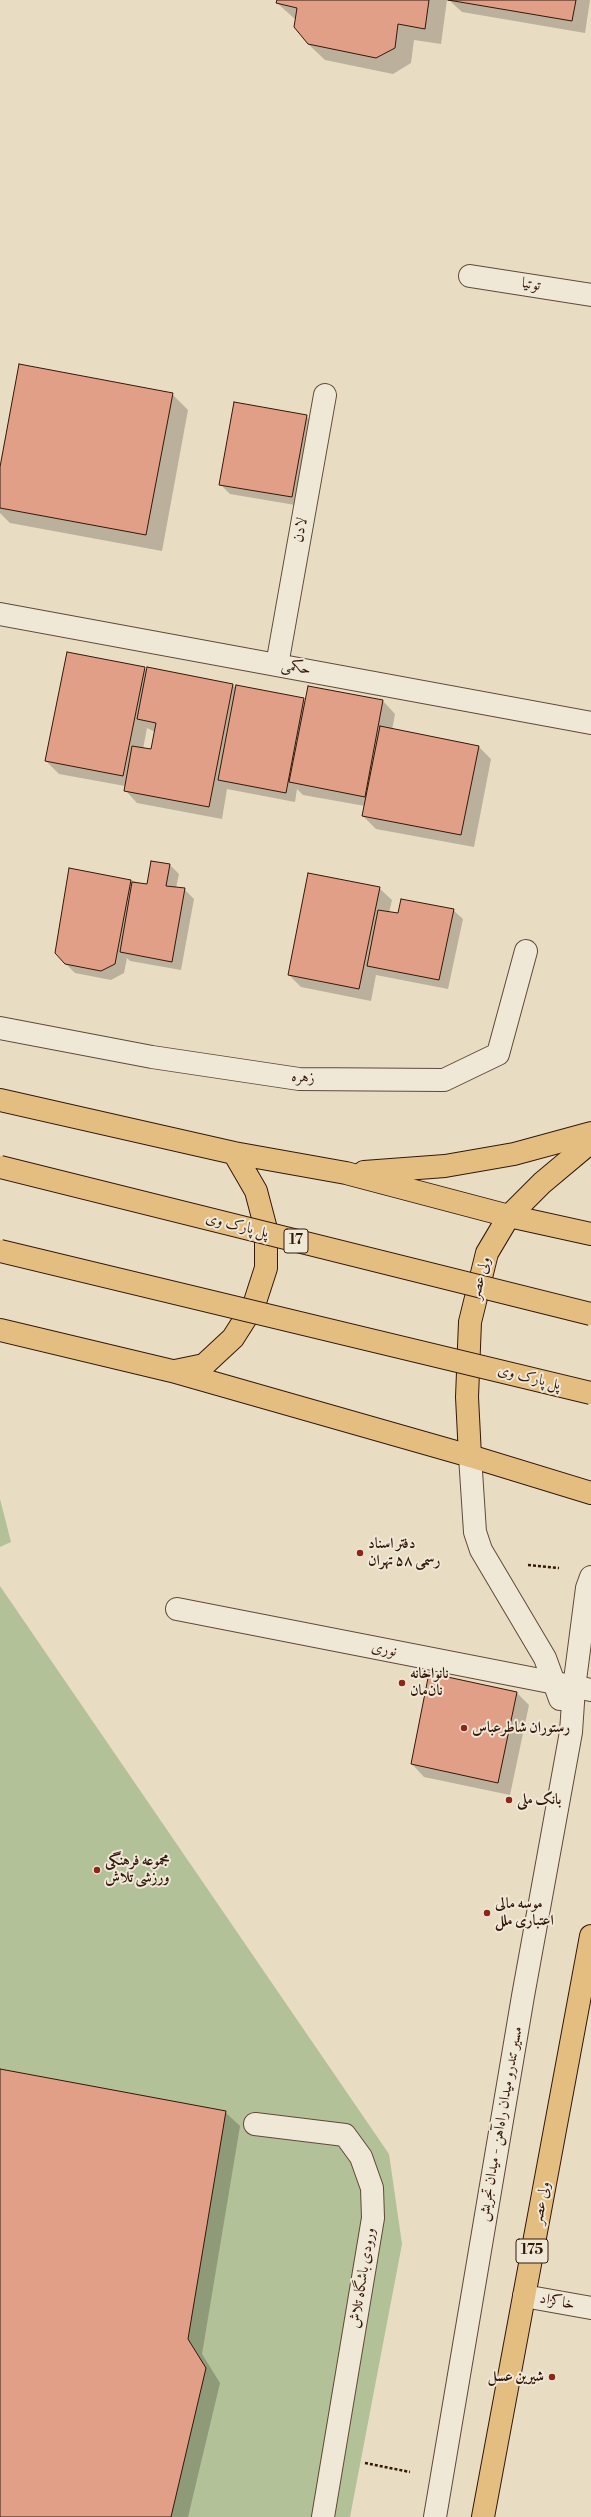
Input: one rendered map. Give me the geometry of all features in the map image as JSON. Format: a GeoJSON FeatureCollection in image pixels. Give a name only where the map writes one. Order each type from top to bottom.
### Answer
{"type":"FeatureCollection","features":[{"type":"Feature","properties":{"kind":"main road"},"geometry":{"type":"LineString","coordinates":[[0,1100],[234,1153],[346,1173],[509,1216],[591,1234]]}},
{"type":"Feature","properties":{"kind":"main road"},"geometry":{"type":"LineString","coordinates":[[346,1173],[445,1166],[514,1154],[591,1133]]}},
{"type":"Feature","properties":{"kind":"main road","name":"ولی عصر"},"geometry":{"type":"LineString","coordinates":[[470,1456],[467,1397],[470,1322],[487,1253],[509,1216],[542,1183],[591,1142]]}},
{"type":"Feature","properties":{"kind":"main road"},"geometry":{"type":"LineString","coordinates":[[172,1372],[204,1365],[233,1338],[254,1305],[266,1268],[266,1229],[256,1191],[234,1153]]}},
{"type":"Feature","properties":{"kind":"main road","name":"پل پارک وی"},"geometry":{"type":"LineString","coordinates":[[0,1167],[591,1314]]}},
{"type":"Feature","properties":{"kind":"main road","name":"پل پارک وی"},"geometry":{"type":"LineString","coordinates":[[0,1251],[591,1393]]}},
{"type":"Feature","properties":{"kind":"main road"},"geometry":{"type":"LineString","coordinates":[[0,1330],[172,1372],[470,1456],[591,1493]]}},
{"type":"Feature","properties":{"kind":"main road","name":"ولی عصر"},"geometry":{"type":"LineString","coordinates":[[483,2517],[524,2296],[587,1985],[591,1936]]}},
{"type":"Feature","properties":{"kind":"street","name":"توتیا"},"geometry":{"type":"LineString","coordinates":[[470,276],[591,295]]}},
{"type":"Feature","properties":{"kind":"street","name":"لادن"},"geometry":{"type":"LineString","coordinates":[[277,665],[325,395]]}},
{"type":"Feature","properties":{"kind":"street","name":"حکمی"},"geometry":{"type":"LineString","coordinates":[[0,614],[591,723]]}},
{"type":"Feature","properties":{"kind":"street","name":"زهره"},"geometry":{"type":"LineString","coordinates":[[0,1028],[152,1057],[299,1079],[444,1080],[498,1054],[526,951]]}},
{"type":"Feature","properties":{"kind":"street","name":"مسیر تندرو میدان راه‌آهن - میدان تجریش"},"geometry":{"type":"LineString","coordinates":[[470,1456],[475,1532],[481,1550],[545,1658],[573,1687]]}},
{"type":"Feature","properties":{"kind":"street","name":"مسیر تندرو میدان راه‌آهن - میدان تجریش"},"geometry":{"type":"LineString","coordinates":[[435,2517],[523,1996],[571,1732],[573,1687],[587,1588],[591,1577]]}},
{"type":"Feature","properties":{"kind":"street","name":"نوری"},"geometry":{"type":"LineString","coordinates":[[177,1609],[573,1687]]}},
{"type":"Feature","properties":{"kind":"street","name":"ورودی باشگاه تلاش"},"geometry":{"type":"LineString","coordinates":[[255,2124],[345,2135],[361,2157],[372,2188],[373,2218],[335,2457],[323,2517]]}},
{"type":"Feature","properties":{"kind":"street","name":"خاکزاد"},"geometry":{"type":"LineString","coordinates":[[524,2296],[591,2308]]}},
{"type":"Feature","properties":{"kind":"path"},"geometry":{"type":"LineString","coordinates":[[520,1565],[562,1568]]}},
{"type":"Feature","properties":{"kind":"path"},"geometry":{"type":"LineString","coordinates":[[335,2457],[442,2478]]}},
{"type":"Feature","properties":{"kind":"green space"},"geometry":{"type":"Polygon","coordinates":[[[0,1499],[11,1542],[0,1547],[0,1499]]]}},
{"type":"Feature","properties":{"kind":"green space","name":"مجموعه فرهنگی ورزشی تلاش"},"geometry":{"type":"Polygon","coordinates":[[[0,1586],[389,2154],[402,2244],[350,2517],[0,2517],[0,1586]]]}},
{"type":"Feature","properties":{"kind":"building"},"geometry":{"type":"Polygon","coordinates":[[[277,0],[429,0],[425,29],[398,24],[395,48],[376,58],[308,44],[294,27],[297,8],[276,3],[277,0]]]}},
{"type":"Feature","properties":{"kind":"building"},"geometry":{"type":"Polygon","coordinates":[[[448,0],[576,0],[572,21],[448,0]]]}},
{"type":"Feature","properties":{"kind":"building"},"geometry":{"type":"Polygon","coordinates":[[[19,364],[173,393],[146,535],[0,508],[0,467],[19,364]]]}},
{"type":"Feature","properties":{"kind":"building"},"geometry":{"type":"Polygon","coordinates":[[[234,402],[307,415],[292,497],[219,485],[234,402]]]}},
{"type":"Feature","properties":{"kind":"building"},"geometry":{"type":"Polygon","coordinates":[[[67,652],[145,667],[123,776],[45,761],[67,652]]]}},
{"type":"Feature","properties":{"kind":"building"},"geometry":{"type":"Polygon","coordinates":[[[147,667],[233,684],[209,807],[124,791],[132,746],[151,749],[156,723],[137,719],[147,667]]]}},
{"type":"Feature","properties":{"kind":"building"},"geometry":{"type":"Polygon","coordinates":[[[236,685],[304,698],[286,793],[218,780],[236,685]]]}},
{"type":"Feature","properties":{"kind":"building"},"geometry":{"type":"Polygon","coordinates":[[[308,686],[383,700],[365,797],[289,782],[308,686]]]}},
{"type":"Feature","properties":{"kind":"building"},"geometry":{"type":"Polygon","coordinates":[[[380,726],[479,746],[461,835],[362,816],[380,726]]]}},
{"type":"Feature","properties":{"kind":"building"},"geometry":{"type":"Polygon","coordinates":[[[151,861],[170,864],[166,886],[185,888],[172,962],[120,952],[132,882],[147,884],[151,861]]]}},
{"type":"Feature","properties":{"kind":"building"},"geometry":{"type":"Polygon","coordinates":[[[69,868],[131,880],[115,964],[101,971],[65,964],[55,953],[69,868]]]}},
{"type":"Feature","properties":{"kind":"building"},"geometry":{"type":"Polygon","coordinates":[[[308,873],[380,887],[359,989],[288,975],[308,873]]]}},
{"type":"Feature","properties":{"kind":"building"},"geometry":{"type":"Polygon","coordinates":[[[401,899],[454,909],[439,980],[367,966],[378,910],[398,913],[401,899]]]}},
{"type":"Feature","properties":{"kind":"building","name":"رستوران شاطرعباس"},"geometry":{"type":"Polygon","coordinates":[[[429,1673],[517,1692],[498,1783],[411,1764],[429,1673]]]}},
{"type":"Feature","properties":{"kind":"building"},"geometry":{"type":"Polygon","coordinates":[[[0,2069],[226,2111],[188,2339],[206,2368],[171,2517],[0,2517],[0,2069]]]}},
{"type":"Feature","properties":{"kind":"place","name":"دفتر اسناد رسمی ۵۸ تهران"},"geometry":{"type":"Point","coordinates":[360,1553]}},
{"type":"Feature","properties":{"kind":"place","name":"نانواخانه نان‌مان"},"geometry":{"type":"Point","coordinates":[402,1683]}},
{"type":"Feature","properties":{"kind":"place","name":"رستوران شاطرعباس"},"geometry":{"type":"Point","coordinates":[464,1728]}},
{"type":"Feature","properties":{"kind":"place","name":"بانک ملی"},"geometry":{"type":"Point","coordinates":[509,1800]}},
{"type":"Feature","properties":{"kind":"place","name":"مجموعه فرهنگی ورزشی تلاش"},"geometry":{"type":"Point","coordinates":[97,1870]}},
{"type":"Feature","properties":{"kind":"place","name":"موسه مالی اعتباری ملل"},"geometry":{"type":"Point","coordinates":[487,1913]}},
{"type":"Feature","properties":{"kind":"place","name":"شیرین عسل"},"geometry":{"type":"Point","coordinates":[552,2377]}}]}
